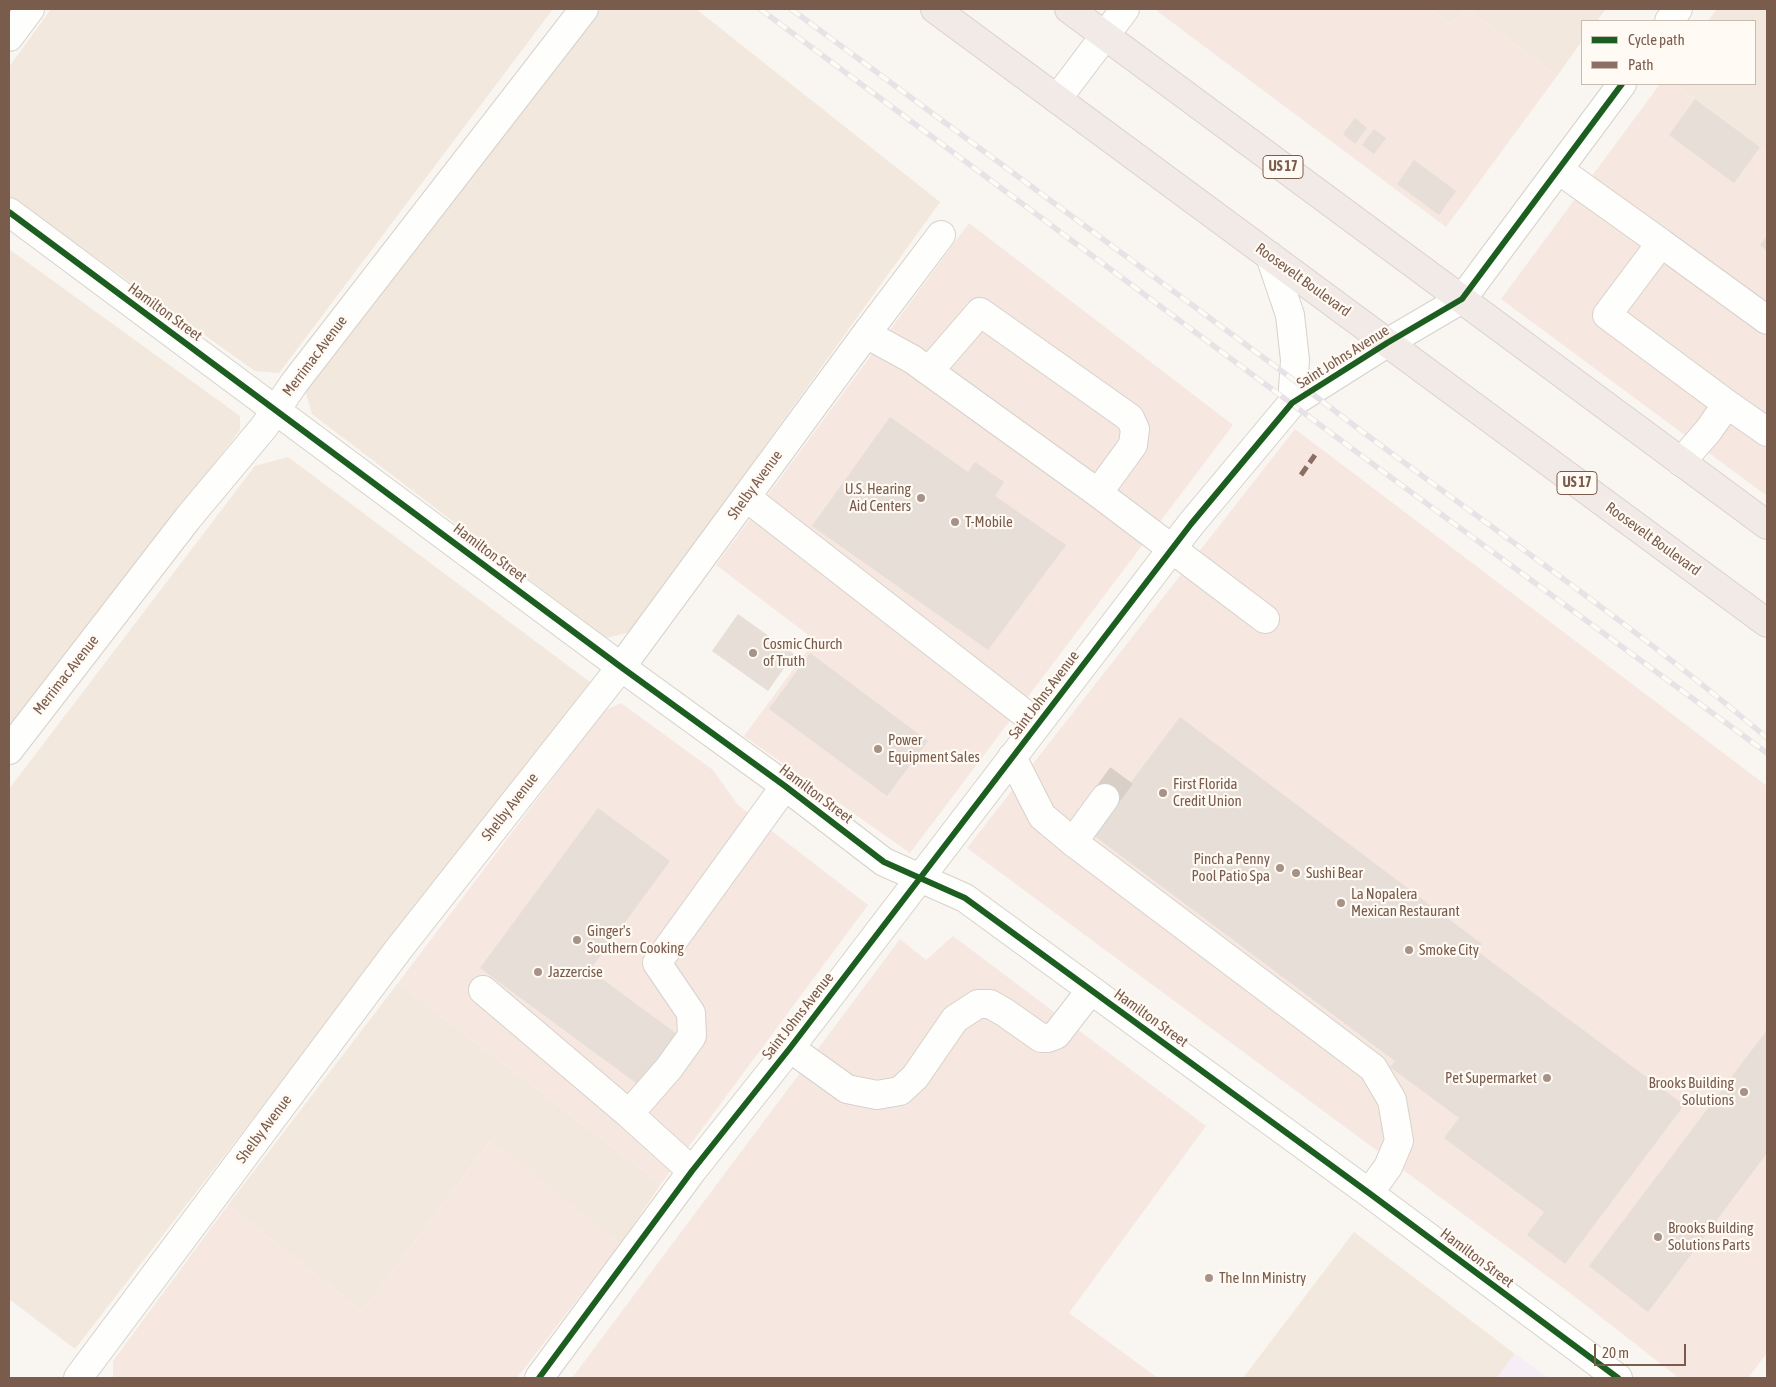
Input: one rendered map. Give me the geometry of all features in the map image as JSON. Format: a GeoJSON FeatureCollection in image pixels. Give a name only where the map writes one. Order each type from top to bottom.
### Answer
{"type":"FeatureCollection","features":[{"type":"Feature","properties":{"kind":"highway","name":"Roosevelt Boulevard"},"geometry":{"type":"LineString","coordinates":[[935,9],[1767,623]]}},
{"type":"Feature","properties":{"kind":"highway","name":"US 17"},"geometry":{"type":"LineString","coordinates":[[1069,9],[1767,526]]}},
{"type":"Feature","properties":{"kind":"street"},"geometry":{"type":"LineString","coordinates":[[9,37],[30,9]]}},
{"type":"Feature","properties":{"kind":"street","name":"Merrimac Avenue"},"geometry":{"type":"LineString","coordinates":[[9,750],[188,518],[264,427],[295,382],[584,9]]}},
{"type":"Feature","properties":{"kind":"street"},"geometry":{"type":"LineString","coordinates":[[1057,99],[1125,9]]}},
{"type":"Feature","properties":{"kind":"street"},"geometry":{"type":"LineString","coordinates":[[1670,20],[1678,9]]}},
{"type":"Feature","properties":{"kind":"street","name":"Saint Johns Avenue"},"geometry":{"type":"LineString","coordinates":[[539,1378],[692,1171],[790,1048],[1171,549],[1292,404],[1387,343],[1462,299],[1621,85]]}},
{"type":"Feature","properties":{"kind":"street"},"geometry":{"type":"LineString","coordinates":[[1558,170],[1767,320]]}},
{"type":"Feature","properties":{"kind":"street","name":"Hamilton Street"},"geometry":{"type":"LineString","coordinates":[[9,212],[785,786],[884,862],[965,898],[1369,1193],[1618,1378]]}},
{"type":"Feature","properties":{"kind":"street","name":"Shelby Avenue"},"geometry":{"type":"LineString","coordinates":[[78,1378],[398,950],[621,666],[941,235]]}},
{"type":"Feature","properties":{"kind":"street"},"geometry":{"type":"LineString","coordinates":[[1660,243],[1607,315],[1767,432]]}},
{"type":"Feature","properties":{"kind":"street"},"geometry":{"type":"LineString","coordinates":[[1270,256],[1290,314],[1295,360],[1292,404]]}},
{"type":"Feature","properties":{"kind":"street"},"geometry":{"type":"LineString","coordinates":[[929,371],[980,312],[1130,418],[1135,429],[1133,445],[1098,493]]}},
{"type":"Feature","properties":{"kind":"street"},"geometry":{"type":"LineString","coordinates":[[866,334],[912,359],[929,371],[1098,493],[1265,619]]}},
{"type":"Feature","properties":{"kind":"street"},"geometry":{"type":"LineString","coordinates":[[1681,462],[1708,431],[1727,404]]}},
{"type":"Feature","properties":{"kind":"street"},"geometry":{"type":"LineString","coordinates":[[746,498],[1038,724]]}},
{"type":"Feature","properties":{"kind":"street"},"geometry":{"type":"LineString","coordinates":[[1012,757],[1042,816],[1072,842],[1374,1068],[1392,1100],[1400,1141],[1388,1166],[1369,1193]]}},
{"type":"Feature","properties":{"kind":"street"},"geometry":{"type":"LineString","coordinates":[[629,1114],[669,1068],[692,1036],[691,1013],[657,963],[785,786]]}},
{"type":"Feature","properties":{"kind":"street"},"geometry":{"type":"LineString","coordinates":[[1072,842],[1105,798]]}},
{"type":"Feature","properties":{"kind":"street"},"geometry":{"type":"LineString","coordinates":[[483,990],[629,1114],[692,1171]]}},
{"type":"Feature","properties":{"kind":"street"},"geometry":{"type":"LineString","coordinates":[[790,1048],[847,1089],[876,1095],[900,1092],[915,1077],[955,1019],[978,1004],[990,1004],[1041,1038],[1048,1038],[1056,1035],[1091,990]]}},
{"type":"Feature","properties":{"kind":"shaded area"},"geometry":{"type":"Polygon","coordinates":[[[51,9],[553,9],[279,373],[255,371],[9,196],[9,67],[51,9]]]}},
{"type":"Feature","properties":{"kind":"shaded area"},"geometry":{"type":"Polygon","coordinates":[[[600,9],[696,9],[940,202],[631,632],[606,638],[312,414],[305,390],[600,9]]]}},
{"type":"Feature","properties":{"kind":"shaded area"},"geometry":{"type":"Polygon","coordinates":[[[1159,9],[1430,9],[1451,24],[1465,9],[1468,9],[1557,76],[1446,227],[1157,11],[1159,9]]]}},
{"type":"Feature","properties":{"kind":"shaded area"},"geometry":{"type":"Polygon","coordinates":[[[1430,9],[1465,9],[1451,24],[1430,9]]]}},
{"type":"Feature","properties":{"kind":"shaded area"},"geometry":{"type":"Polygon","coordinates":[[[1468,9],[1606,9],[1598,20],[1581,20],[1581,42],[1557,76],[1468,9]]]}},
{"type":"Feature","properties":{"kind":"shaded area"},"geometry":{"type":"Polygon","coordinates":[[[1717,9],[1767,9],[1767,152],[1676,85],[1756,85],[1756,20],[1709,20],[1717,9]]]}},
{"type":"Feature","properties":{"kind":"shaded area"},"geometry":{"type":"Polygon","coordinates":[[[1659,85],[1676,85],[1767,152],[1767,496],[1501,299],[1659,85]]]}},
{"type":"Feature","properties":{"kind":"shaded area"},"geometry":{"type":"Polygon","coordinates":[[[969,223],[1233,425],[910,853],[744,736],[815,640],[716,565],[969,223]]]}},
{"type":"Feature","properties":{"kind":"shaded area"},"geometry":{"type":"Polygon","coordinates":[[[9,249],[240,416],[240,430],[9,730],[9,249]]]}},
{"type":"Feature","properties":{"kind":"shaded area"},"geometry":{"type":"Polygon","coordinates":[[[1295,429],[1767,786],[1767,1353],[1748,1378],[1679,1378],[1570,1293],[967,848],[1295,429]]]}},
{"type":"Feature","properties":{"kind":"shaded area"},"geometry":{"type":"Polygon","coordinates":[[[288,457],[590,682],[75,1349],[9,1299],[9,789],[255,466],[288,457]]]}},
{"type":"Feature","properties":{"kind":"shaded area"},"geometry":{"type":"Polygon","coordinates":[[[621,703],[713,770],[738,805],[868,905],[661,1184],[398,983],[604,711],[621,703]]]}},
{"type":"Feature","properties":{"kind":"shaded area"},"geometry":{"type":"Polygon","coordinates":[[[953,936],[1206,1126],[1069,1313],[1158,1378],[572,1378],[900,939],[926,960],[953,936]]]}},
{"type":"Feature","properties":{"kind":"shaded area"},"geometry":{"type":"Polygon","coordinates":[[[398,983],[661,1184],[620,1244],[490,1141],[362,1311],[228,1205],[398,983]]]}},
{"type":"Feature","properties":{"kind":"shaded area"},"geometry":{"type":"Polygon","coordinates":[[[491,1140],[620,1244],[517,1378],[113,1378],[113,1361],[228,1205],[362,1311],[491,1140]]]}},
{"type":"Feature","properties":{"kind":"shaded area"},"geometry":{"type":"Polygon","coordinates":[[[1354,1232],[1515,1354],[1497,1378],[1243,1378],[1354,1232]]]}},
{"type":"Feature","properties":{"kind":"shaded area"},"geometry":{"type":"Polygon","coordinates":[[[1515,1354],[1549,1378],[1497,1378],[1515,1354]]]}},
{"type":"Feature","properties":{"kind":"building"},"geometry":{"type":"Polygon","coordinates":[[[1695,99],[1760,147],[1734,183],[1669,135],[1695,99]]]}},
{"type":"Feature","properties":{"kind":"building"},"geometry":{"type":"Polygon","coordinates":[[[1355,118],[1367,128],[1355,144],[1343,134],[1355,118]]]}},
{"type":"Feature","properties":{"kind":"building"},"geometry":{"type":"Polygon","coordinates":[[[1374,129],[1386,138],[1374,154],[1362,145],[1374,129]]]}},
{"type":"Feature","properties":{"kind":"building"},"geometry":{"type":"Polygon","coordinates":[[[1414,160],[1456,191],[1439,215],[1397,184],[1414,160]]]}},
{"type":"Feature","properties":{"kind":"building"},"geometry":{"type":"Polygon","coordinates":[[[1767,236],[1767,251],[1760,245],[1767,236]]]}},
{"type":"Feature","properties":{"kind":"building"},"geometry":{"type":"Polygon","coordinates":[[[890,417],[968,472],[975,462],[1004,482],[995,496],[1066,545],[988,650],[812,526],[890,417]]]}},
{"type":"Feature","properties":{"kind":"building","name":"Cosmic Church of Truth"},"geometry":{"type":"Polygon","coordinates":[[[738,614],[794,654],[768,691],[712,651],[738,614]]]}},
{"type":"Feature","properties":{"kind":"building"},"geometry":{"type":"Polygon","coordinates":[[[810,653],[928,741],[887,796],[769,709],[810,653]]]}},
{"type":"Feature","properties":{"kind":"building"},"geometry":{"type":"Polygon","coordinates":[[[1180,717],[1482,944],[1477,951],[1684,1105],[1565,1264],[1527,1235],[1544,1212],[1444,1138],[1459,1118],[1390,1067],[1395,1061],[1092,834],[1180,717]]]}},
{"type":"Feature","properties":{"kind":"building"},"geometry":{"type":"Polygon","coordinates":[[[598,808],[670,861],[590,970],[677,1034],[640,1086],[480,968],[598,808]]]}},
{"type":"Feature","properties":{"kind":"building"},"geometry":{"type":"Polygon","coordinates":[[[1767,1030],[1767,1153],[1648,1312],[1589,1266],[1767,1030]]]}},
{"type":"Feature","properties":{"kind":"tunnel"},"geometry":{"type":"LineString","coordinates":[[1105,798],[1122,775]]}},
{"type":"Feature","properties":{"kind":"railway"},"geometry":{"type":"LineString","coordinates":[[760,9],[1370,462],[1767,753]]}},
{"type":"Feature","properties":{"kind":"railway"},"geometry":{"type":"LineString","coordinates":[[791,9],[1598,605],[1712,692],[1767,738]]}},
{"type":"Feature","properties":{"kind":"marked path"},"geometry":{"type":"LineString","coordinates":[[1301,475],[1315,455]]}},
{"type":"Feature","properties":{"kind":"cycle path"},"geometry":{"type":"LineString","coordinates":[[539,1378],[692,1171],[790,1048],[1191,524],[1292,403],[1387,343],[1462,299],[1621,85]]}},
{"type":"Feature","properties":{"kind":"cycle path"},"geometry":{"type":"LineString","coordinates":[[9,212],[621,667],[785,786],[884,862],[965,898],[1369,1193],[1618,1378]]}},
{"type":"Feature","properties":{"kind":"place","name":"U.S. Hearing Aid Centers"},"geometry":{"type":"Point","coordinates":[921,498]}},
{"type":"Feature","properties":{"kind":"place","name":"T-Mobile"},"geometry":{"type":"Point","coordinates":[955,522]}},
{"type":"Feature","properties":{"kind":"place","name":"Cosmic Church of Truth"},"geometry":{"type":"Point","coordinates":[753,653]}},
{"type":"Feature","properties":{"kind":"place","name":"Power Equipment Sales"},"geometry":{"type":"Point","coordinates":[878,749]}},
{"type":"Feature","properties":{"kind":"place","name":"First Florida Credit Union"},"geometry":{"type":"Point","coordinates":[1163,793]}},
{"type":"Feature","properties":{"kind":"place","name":"Pinch a Penny Pool Patio Spa"},"geometry":{"type":"Point","coordinates":[1280,868]}},
{"type":"Feature","properties":{"kind":"place","name":"Sushi Bear"},"geometry":{"type":"Point","coordinates":[1296,873]}},
{"type":"Feature","properties":{"kind":"place","name":"La Nopalera Mexican Restaurant"},"geometry":{"type":"Point","coordinates":[1341,903]}},
{"type":"Feature","properties":{"kind":"place","name":"Ginger's Southern Cooking"},"geometry":{"type":"Point","coordinates":[577,940]}},
{"type":"Feature","properties":{"kind":"place","name":"Smoke City"},"geometry":{"type":"Point","coordinates":[1409,950]}},
{"type":"Feature","properties":{"kind":"place","name":"Jazzercise"},"geometry":{"type":"Point","coordinates":[538,972]}},
{"type":"Feature","properties":{"kind":"place","name":"Pet Supermarket"},"geometry":{"type":"Point","coordinates":[1547,1078]}},
{"type":"Feature","properties":{"kind":"place","name":"Brooks Building Solutions"},"geometry":{"type":"Point","coordinates":[1744,1092]}},
{"type":"Feature","properties":{"kind":"place","name":"Brooks Building Solutions Parts"},"geometry":{"type":"Point","coordinates":[1658,1237]}},
{"type":"Feature","properties":{"kind":"place","name":"The Inn Ministry"},"geometry":{"type":"Point","coordinates":[1209,1278]}}]}
